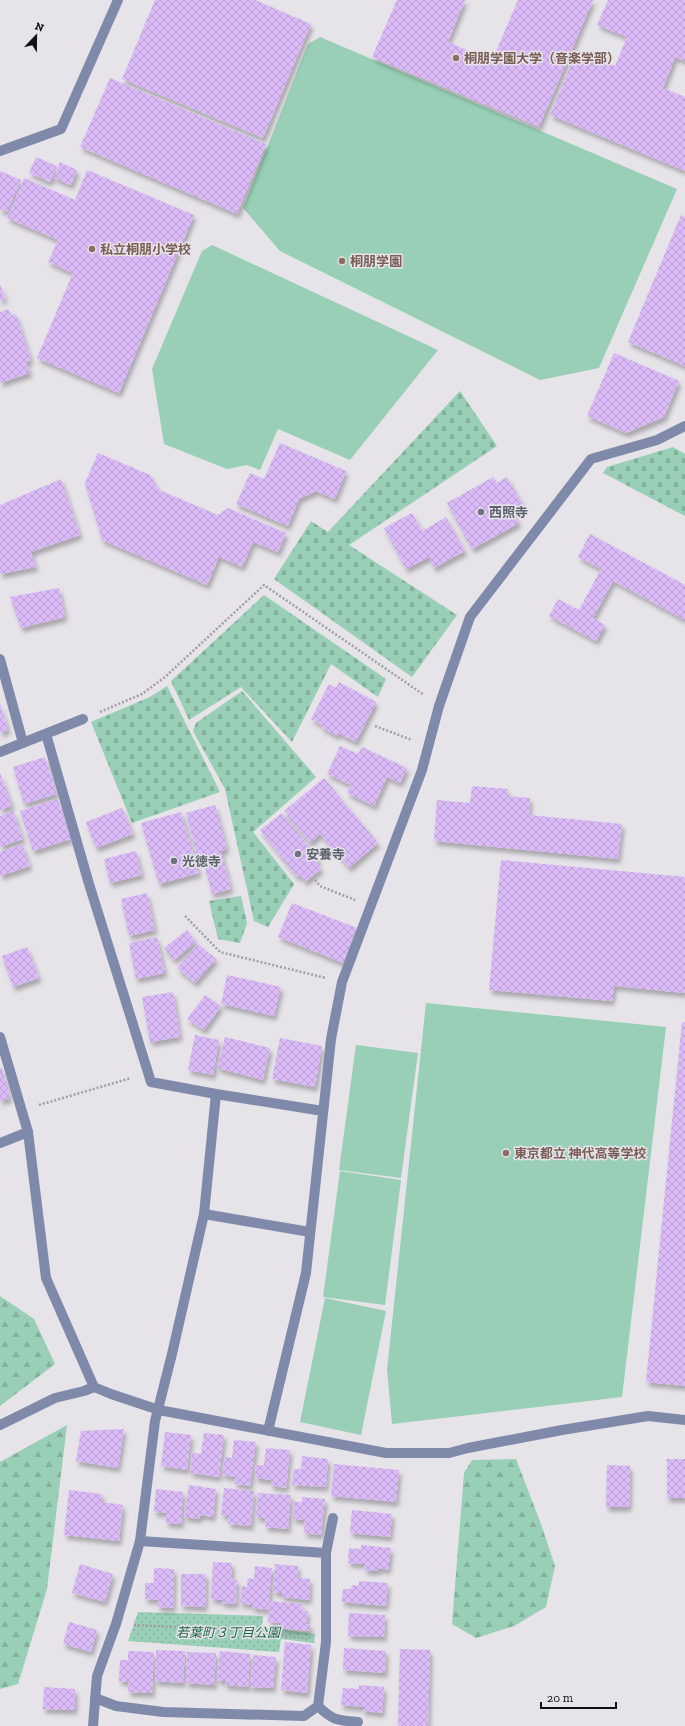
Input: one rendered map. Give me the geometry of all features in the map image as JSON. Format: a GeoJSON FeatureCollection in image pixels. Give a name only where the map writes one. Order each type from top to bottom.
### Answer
{"type":"FeatureCollection","features":[{"type":"Feature","properties":{"kind":"street"},"geometry":{"type":"LineString","coordinates":[[0,151],[61,129],[118,0]]}},
{"type":"Feature","properties":{"kind":"street"},"geometry":{"type":"LineString","coordinates":[[268,1431],[306,1274],[331,1039],[342,982],[422,770],[439,706],[470,617],[590,459],[658,440],[685,426]]}},
{"type":"Feature","properties":{"kind":"street"},"geometry":{"type":"LineString","coordinates":[[0,659],[23,743]]}},
{"type":"Feature","properties":{"kind":"street"},"geometry":{"type":"LineString","coordinates":[[0,752],[83,719]]}},
{"type":"Feature","properties":{"kind":"street"},"geometry":{"type":"LineString","coordinates":[[46,734],[89,884],[151,1082],[323,1111]]}},
{"type":"Feature","properties":{"kind":"street"},"geometry":{"type":"LineString","coordinates":[[0,1036],[28,1132],[46,1278],[94,1387]]}},
{"type":"Feature","properties":{"kind":"street"},"geometry":{"type":"LineString","coordinates":[[93,1726],[97,1676],[116,1624],[140,1541],[155,1421],[159,1410],[204,1214],[216,1094]]}},
{"type":"Feature","properties":{"kind":"street"},"geometry":{"type":"LineString","coordinates":[[0,1143],[28,1132]]}},
{"type":"Feature","properties":{"kind":"street"},"geometry":{"type":"LineString","coordinates":[[204,1214],[310,1232]]}},
{"type":"Feature","properties":{"kind":"street"},"geometry":{"type":"LineString","coordinates":[[0,1425],[55,1398],[94,1387],[159,1410],[386,1453],[449,1453],[562,1430],[648,1416],[685,1420]]}},
{"type":"Feature","properties":{"kind":"street"},"geometry":{"type":"LineString","coordinates":[[95,1698],[116,1706],[170,1712],[304,1716],[318,1706],[326,1642],[326,1554],[333,1518]]}},
{"type":"Feature","properties":{"kind":"street"},"geometry":{"type":"LineString","coordinates":[[140,1541],[326,1554]]}},
{"type":"Feature","properties":{"kind":"street"},"geometry":{"type":"LineString","coordinates":[[318,1706],[328,1716],[339,1720],[358,1722]]}},
{"type":"Feature","properties":{"kind":"path"},"geometry":{"type":"LineString","coordinates":[[83,719],[142,694],[165,677],[264,584],[439,706]]}},
{"type":"Feature","properties":{"kind":"path"},"geometry":{"type":"LineString","coordinates":[[375,726],[429,747]]}},
{"type":"Feature","properties":{"kind":"path"},"geometry":{"type":"LineString","coordinates":[[315,880],[320,886],[370,907]]}},
{"type":"Feature","properties":{"kind":"path"},"geometry":{"type":"LineString","coordinates":[[185,916],[220,952],[342,982]]}},
{"type":"Feature","properties":{"kind":"path"},"geometry":{"type":"LineString","coordinates":[[22,1110],[148,1073]]}},
{"type":"Feature","properties":{"kind":"path"},"geometry":{"type":"LineString","coordinates":[[116,1624],[251,1631],[326,1642]]}},
{"type":"Feature","properties":{"kind":"green space"},"geometry":{"type":"Polygon","coordinates":[[[320,37],[677,189],[599,368],[540,380],[280,251],[243,208],[308,44],[320,37]]]}},
{"type":"Feature","properties":{"kind":"green space"},"geometry":{"type":"Polygon","coordinates":[[[212,245],[438,350],[350,460],[278,429],[260,470],[247,465],[227,469],[164,444],[152,369],[202,251],[212,245]]]}},
{"type":"Feature","properties":{"kind":"green space"},"geometry":{"type":"Polygon","coordinates":[[[460,391],[497,446],[349,545],[457,615],[412,677],[274,579],[311,521],[328,532],[460,391]]]}},
{"type":"Feature","properties":{"kind":"green space"},"geometry":{"type":"Polygon","coordinates":[[[673,447],[685,454],[685,516],[603,473],[607,467],[673,447]]]}},
{"type":"Feature","properties":{"kind":"green space"},"geometry":{"type":"Polygon","coordinates":[[[264,595],[386,679],[378,697],[331,664],[292,742],[241,687],[189,720],[171,681],[264,595]]]}},
{"type":"Feature","properties":{"kind":"green space"},"geometry":{"type":"Polygon","coordinates":[[[167,686],[220,792],[132,823],[91,722],[150,697],[167,686]]]}},
{"type":"Feature","properties":{"kind":"green space"},"geometry":{"type":"Polygon","coordinates":[[[242,691],[316,777],[253,832],[294,884],[268,927],[254,921],[225,789],[193,731],[196,723],[242,691]]]}},
{"type":"Feature","properties":{"kind":"green space"},"geometry":{"type":"Polygon","coordinates":[[[241,896],[247,923],[240,943],[218,939],[209,901],[241,896]]]}},
{"type":"Feature","properties":{"kind":"green space"},"geometry":{"type":"Polygon","coordinates":[[[426,1003],[666,1027],[622,1397],[392,1424],[387,1370],[426,1003]]]}},
{"type":"Feature","properties":{"kind":"green space"},"geometry":{"type":"Polygon","coordinates":[[[356,1045],[418,1053],[401,1178],[339,1170],[356,1045]]]}},
{"type":"Feature","properties":{"kind":"green space"},"geometry":{"type":"Polygon","coordinates":[[[340,1171],[401,1180],[385,1305],[323,1297],[340,1171]]]}},
{"type":"Feature","properties":{"kind":"green space"},"geometry":{"type":"Polygon","coordinates":[[[0,1296],[34,1319],[55,1364],[0,1406],[0,1296]]]}},
{"type":"Feature","properties":{"kind":"green space"},"geometry":{"type":"Polygon","coordinates":[[[325,1298],[386,1311],[361,1435],[300,1422],[325,1298]]]}},
{"type":"Feature","properties":{"kind":"green space"},"geometry":{"type":"Polygon","coordinates":[[[67,1425],[47,1589],[18,1684],[0,1689],[0,1462],[67,1425]]]}},
{"type":"Feature","properties":{"kind":"green space"},"geometry":{"type":"Polygon","coordinates":[[[516,1459],[541,1524],[555,1566],[546,1607],[514,1626],[476,1638],[452,1624],[464,1473],[472,1460],[516,1459]]]}},
{"type":"Feature","properties":{"kind":"green space","name":"若葉町３丁目公園"},"geometry":{"type":"Polygon","coordinates":[[[138,1612],[263,1616],[262,1627],[315,1634],[314,1643],[281,1639],[279,1652],[128,1641],[138,1612]]]}},
{"type":"Feature","properties":{"kind":"building"},"geometry":{"type":"Polygon","coordinates":[[[155,0],[255,0],[311,24],[263,138],[122,79],[155,0]]]}},
{"type":"Feature","properties":{"kind":"building"},"geometry":{"type":"Polygon","coordinates":[[[397,0],[465,0],[448,42],[492,61],[518,0],[593,0],[539,127],[372,57],[397,0]]]}},
{"type":"Feature","properties":{"kind":"building"},"geometry":{"type":"Polygon","coordinates":[[[608,0],[685,0],[685,61],[675,57],[663,88],[685,97],[685,171],[550,115],[577,50],[615,66],[627,37],[597,25],[608,0]]]}},
{"type":"Feature","properties":{"kind":"building"},"geometry":{"type":"Polygon","coordinates":[[[110,78],[266,144],[237,214],[80,147],[110,78]]]}},
{"type":"Feature","properties":{"kind":"building"},"geometry":{"type":"Polygon","coordinates":[[[36,157],[57,166],[50,182],[29,173],[36,157]]]}},
{"type":"Feature","properties":{"kind":"building"},"geometry":{"type":"Polygon","coordinates":[[[60,162],[77,170],[71,185],[54,178],[60,162]]]}},
{"type":"Feature","properties":{"kind":"building"},"geometry":{"type":"Polygon","coordinates":[[[87,170],[194,215],[119,393],[37,358],[73,273],[48,262],[58,240],[7,218],[24,178],[75,200],[87,170]]]}},
{"type":"Feature","properties":{"kind":"building"},"geometry":{"type":"Polygon","coordinates":[[[0,171],[21,180],[7,212],[0,209],[0,171]]]}},
{"type":"Feature","properties":{"kind":"building"},"geometry":{"type":"Polygon","coordinates":[[[681,215],[685,217],[685,366],[628,342],[681,215]]]}},
{"type":"Feature","properties":{"kind":"building"},"geometry":{"type":"Polygon","coordinates":[[[0,284],[5,299],[0,301],[0,284]]]}},
{"type":"Feature","properties":{"kind":"building"},"geometry":{"type":"Polygon","coordinates":[[[8,309],[11,316],[16,314],[31,360],[26,362],[30,373],[0,383],[0,312],[8,309]]]}},
{"type":"Feature","properties":{"kind":"building"},"geometry":{"type":"Polygon","coordinates":[[[614,353],[679,381],[664,417],[626,433],[587,416],[614,353]]]}},
{"type":"Feature","properties":{"kind":"building"},"geometry":{"type":"Polygon","coordinates":[[[280,443],[346,471],[335,499],[316,491],[299,499],[288,526],[236,504],[250,473],[264,479],[280,443]]]}},
{"type":"Feature","properties":{"kind":"building"},"geometry":{"type":"Polygon","coordinates":[[[98,453],[150,475],[159,490],[218,515],[228,508],[286,533],[278,552],[253,542],[242,567],[219,557],[207,585],[102,540],[85,483],[98,453]]]}},
{"type":"Feature","properties":{"kind":"building"},"geometry":{"type":"Polygon","coordinates":[[[493,477],[497,483],[507,477],[523,505],[512,511],[519,523],[472,549],[447,503],[493,477]]]}},
{"type":"Feature","properties":{"kind":"building"},"geometry":{"type":"Polygon","coordinates":[[[61,479],[80,535],[31,552],[36,567],[0,574],[0,505],[61,479]]]}},
{"type":"Feature","properties":{"kind":"building"},"geometry":{"type":"Polygon","coordinates":[[[412,513],[422,531],[446,517],[465,551],[434,568],[429,557],[406,569],[384,528],[412,513]]]}},
{"type":"Feature","properties":{"kind":"building"},"geometry":{"type":"Polygon","coordinates":[[[590,534],[685,585],[685,620],[613,581],[593,618],[605,625],[596,641],[549,616],[558,599],[579,610],[601,569],[578,557],[590,534]]]}},
{"type":"Feature","properties":{"kind":"building"},"geometry":{"type":"Polygon","coordinates":[[[59,588],[65,617],[21,628],[10,597],[59,588]]]}},
{"type":"Feature","properties":{"kind":"building"},"geometry":{"type":"Polygon","coordinates":[[[339,682],[376,702],[356,742],[338,733],[337,736],[321,727],[322,725],[311,719],[329,684],[336,688],[339,682]]]}},
{"type":"Feature","properties":{"kind":"building"},"geometry":{"type":"Polygon","coordinates":[[[0,703],[8,730],[0,733],[0,703]]]}},
{"type":"Feature","properties":{"kind":"building"},"geometry":{"type":"Polygon","coordinates":[[[340,746],[358,754],[362,747],[407,768],[400,783],[387,777],[374,806],[347,793],[351,785],[327,774],[340,746]]]}},
{"type":"Feature","properties":{"kind":"building"},"geometry":{"type":"Polygon","coordinates":[[[45,757],[57,794],[24,804],[13,767],[45,757]]]}},
{"type":"Feature","properties":{"kind":"building"},"geometry":{"type":"Polygon","coordinates":[[[0,773],[12,806],[0,810],[0,773]]]}},
{"type":"Feature","properties":{"kind":"building"},"geometry":{"type":"Polygon","coordinates":[[[324,778],[378,843],[349,868],[320,834],[310,843],[284,811],[324,778]]]}},
{"type":"Feature","properties":{"kind":"building"},"geometry":{"type":"Polygon","coordinates":[[[472,786],[508,789],[507,796],[530,798],[529,815],[622,824],[618,859],[434,841],[437,800],[470,803],[472,786]]]}},
{"type":"Feature","properties":{"kind":"building"},"geometry":{"type":"Polygon","coordinates":[[[58,799],[71,839],[33,851],[20,811],[58,799]]]}},
{"type":"Feature","properties":{"kind":"building"},"geometry":{"type":"Polygon","coordinates":[[[215,805],[227,849],[221,851],[231,889],[212,894],[202,855],[197,856],[186,813],[215,805]]]}},
{"type":"Feature","properties":{"kind":"building"},"geometry":{"type":"Polygon","coordinates":[[[122,808],[133,834],[96,848],[86,822],[122,808]]]}},
{"type":"Feature","properties":{"kind":"building"},"geometry":{"type":"Polygon","coordinates":[[[13,811],[23,839],[0,847],[0,816],[13,811]]]}},
{"type":"Feature","properties":{"kind":"building"},"geometry":{"type":"Polygon","coordinates":[[[181,812],[199,873],[159,884],[141,823],[181,812]]]}},
{"type":"Feature","properties":{"kind":"building"},"geometry":{"type":"Polygon","coordinates":[[[282,813],[319,860],[316,862],[321,869],[305,882],[300,875],[297,877],[260,830],[282,813]]]}},
{"type":"Feature","properties":{"kind":"building"},"geometry":{"type":"Polygon","coordinates":[[[22,844],[30,866],[0,876],[0,852],[22,844]]]}},
{"type":"Feature","properties":{"kind":"building"},"geometry":{"type":"Polygon","coordinates":[[[136,851],[142,875],[110,883],[104,859],[136,851]]]}},
{"type":"Feature","properties":{"kind":"building"},"geometry":{"type":"Polygon","coordinates":[[[501,860],[685,877],[685,993],[614,986],[612,1001],[489,990],[501,860]]]}},
{"type":"Feature","properties":{"kind":"building"},"geometry":{"type":"Polygon","coordinates":[[[147,893],[155,930],[129,936],[121,899],[147,893]]]}},
{"type":"Feature","properties":{"kind":"building"},"geometry":{"type":"Polygon","coordinates":[[[292,903],[357,928],[343,963],[278,937],[292,903]]]}},
{"type":"Feature","properties":{"kind":"building"},"geometry":{"type":"Polygon","coordinates":[[[187,930],[196,942],[174,960],[164,948],[187,930]]]}},
{"type":"Feature","properties":{"kind":"building"},"geometry":{"type":"Polygon","coordinates":[[[157,937],[165,973],[136,979],[129,943],[157,937]]]}},
{"type":"Feature","properties":{"kind":"building"},"geometry":{"type":"Polygon","coordinates":[[[198,944],[216,959],[195,983],[177,968],[198,944]]]}},
{"type":"Feature","properties":{"kind":"building"},"geometry":{"type":"Polygon","coordinates":[[[27,947],[39,978],[13,987],[2,956],[27,947]]]}},
{"type":"Feature","properties":{"kind":"building"},"geometry":{"type":"Polygon","coordinates":[[[227,975],[281,987],[274,1016],[221,1004],[227,975]]]}},
{"type":"Feature","properties":{"kind":"building"},"geometry":{"type":"Polygon","coordinates":[[[173,992],[180,1037],[150,1042],[142,997],[173,992]]]}},
{"type":"Feature","properties":{"kind":"building"},"geometry":{"type":"Polygon","coordinates":[[[205,995],[221,1006],[204,1030],[187,1019],[205,995]]]}},
{"type":"Feature","properties":{"kind":"building"},"geometry":{"type":"Polygon","coordinates":[[[682,1022],[685,1022],[685,1386],[646,1382],[682,1022]]]}},
{"type":"Feature","properties":{"kind":"building"},"geometry":{"type":"Polygon","coordinates":[[[195,1035],[219,1040],[213,1075],[188,1070],[195,1035]]]}},
{"type":"Feature","properties":{"kind":"building"},"geometry":{"type":"Polygon","coordinates":[[[225,1037],[270,1048],[263,1080],[217,1068],[225,1037]]]}},
{"type":"Feature","properties":{"kind":"building"},"geometry":{"type":"Polygon","coordinates":[[[280,1038],[322,1046],[315,1087],[272,1079],[280,1038]]]}},
{"type":"Feature","properties":{"kind":"building"},"geometry":{"type":"Polygon","coordinates":[[[0,1068],[2,1068],[10,1098],[0,1101],[0,1068]]]}},
{"type":"Feature","properties":{"kind":"building"},"geometry":{"type":"Polygon","coordinates":[[[124,1429],[118,1468],[76,1461],[81,1431],[124,1429]]]}},
{"type":"Feature","properties":{"kind":"building"},"geometry":{"type":"Polygon","coordinates":[[[165,1432],[191,1435],[187,1470],[161,1466],[165,1432]]]}},
{"type":"Feature","properties":{"kind":"building"},"geometry":{"type":"Polygon","coordinates":[[[204,1433],[224,1435],[219,1477],[190,1473],[192,1453],[201,1454],[204,1433]]]}},
{"type":"Feature","properties":{"kind":"building"},"geometry":{"type":"Polygon","coordinates":[[[234,1440],[256,1442],[250,1486],[235,1484],[235,1477],[222,1475],[225,1457],[232,1458],[234,1440]]]}},
{"type":"Feature","properties":{"kind":"building"},"geometry":{"type":"Polygon","coordinates":[[[266,1448],[290,1450],[286,1488],[271,1486],[271,1480],[255,1478],[256,1465],[264,1465],[266,1448]]]}},
{"type":"Feature","properties":{"kind":"building"},"geometry":{"type":"Polygon","coordinates":[[[302,1456],[328,1459],[326,1487],[292,1485],[294,1469],[301,1469],[302,1456]]]}},
{"type":"Feature","properties":{"kind":"building"},"geometry":{"type":"Polygon","coordinates":[[[667,1459],[685,1459],[685,1498],[667,1498],[667,1459]]]}},
{"type":"Feature","properties":{"kind":"building"},"geometry":{"type":"Polygon","coordinates":[[[334,1464],[399,1470],[396,1502],[331,1496],[334,1464]]]}},
{"type":"Feature","properties":{"kind":"building"},"geometry":{"type":"Polygon","coordinates":[[[607,1465],[630,1466],[629,1507],[606,1507],[607,1465]]]}},
{"type":"Feature","properties":{"kind":"building"},"geometry":{"type":"Polygon","coordinates":[[[189,1485],[216,1489],[213,1517],[200,1515],[199,1519],[184,1517],[189,1485]]]}},
{"type":"Feature","properties":{"kind":"building"},"geometry":{"type":"Polygon","coordinates":[[[224,1488],[254,1491],[251,1526],[228,1524],[229,1516],[221,1515],[224,1488]]]}},
{"type":"Feature","properties":{"kind":"building"},"geometry":{"type":"Polygon","coordinates":[[[156,1489],[183,1492],[181,1524],[166,1523],[166,1513],[154,1512],[156,1489]]]}},
{"type":"Feature","properties":{"kind":"building"},"geometry":{"type":"Polygon","coordinates":[[[69,1490],[102,1494],[102,1502],[123,1505],[119,1541],[64,1535],[69,1490]]]}},
{"type":"Feature","properties":{"kind":"building"},"geometry":{"type":"Polygon","coordinates":[[[258,1493],[291,1495],[288,1529],[265,1527],[266,1518],[256,1517],[258,1493]]]}},
{"type":"Feature","properties":{"kind":"building"},"geometry":{"type":"Polygon","coordinates":[[[302,1497],[325,1499],[321,1535],[304,1533],[305,1520],[293,1519],[294,1502],[302,1502],[302,1497]]]}},
{"type":"Feature","properties":{"kind":"building"},"geometry":{"type":"Polygon","coordinates":[[[352,1510],[392,1514],[390,1537],[350,1533],[352,1510]]]}},
{"type":"Feature","properties":{"kind":"building"},"geometry":{"type":"Polygon","coordinates":[[[361,1545],[391,1548],[388,1570],[378,1568],[378,1571],[364,1570],[365,1564],[348,1563],[349,1548],[361,1549],[361,1545]]]}},
{"type":"Feature","properties":{"kind":"building"},"geometry":{"type":"Polygon","coordinates":[[[213,1562],[232,1563],[231,1579],[237,1580],[236,1604],[222,1603],[222,1600],[211,1599],[213,1562]]]}},
{"type":"Feature","properties":{"kind":"building"},"geometry":{"type":"Polygon","coordinates":[[[80,1564],[113,1574],[105,1602],[72,1593],[80,1564]]]}},
{"type":"Feature","properties":{"kind":"building"},"geometry":{"type":"Polygon","coordinates":[[[275,1564],[298,1566],[297,1578],[310,1579],[309,1600],[282,1597],[282,1593],[273,1592],[275,1564]]]}},
{"type":"Feature","properties":{"kind":"building"},"geometry":{"type":"Polygon","coordinates":[[[255,1566],[272,1568],[268,1610],[252,1608],[253,1605],[240,1603],[242,1586],[247,1587],[248,1578],[254,1579],[255,1566]]]}},
{"type":"Feature","properties":{"kind":"building"},"geometry":{"type":"Polygon","coordinates":[[[154,1568],[174,1569],[173,1608],[158,1607],[158,1600],[145,1599],[145,1583],[154,1583],[154,1568]]]}},
{"type":"Feature","properties":{"kind":"building"},"geometry":{"type":"Polygon","coordinates":[[[181,1574],[206,1574],[205,1607],[181,1606],[181,1574]]]}},
{"type":"Feature","properties":{"kind":"building"},"geometry":{"type":"Polygon","coordinates":[[[359,1581],[388,1583],[386,1606],[342,1602],[343,1589],[351,1589],[352,1585],[359,1586],[359,1581]]]}},
{"type":"Feature","properties":{"kind":"building"},"geometry":{"type":"Polygon","coordinates":[[[270,1601],[302,1604],[301,1610],[308,1611],[306,1624],[310,1624],[310,1631],[279,1628],[279,1623],[268,1622],[270,1601]]]}},
{"type":"Feature","properties":{"kind":"building"},"geometry":{"type":"Polygon","coordinates":[[[349,1613],[385,1615],[384,1637],[348,1636],[349,1613]]]}},
{"type":"Feature","properties":{"kind":"building"},"geometry":{"type":"Polygon","coordinates":[[[69,1622],[97,1630],[91,1652],[63,1644],[69,1622]]]}},
{"type":"Feature","properties":{"kind":"building"},"geometry":{"type":"Polygon","coordinates":[[[285,1642],[311,1645],[307,1693],[281,1690],[285,1642]]]}},
{"type":"Feature","properties":{"kind":"building"},"geometry":{"type":"Polygon","coordinates":[[[344,1648],[386,1651],[385,1673],[343,1670],[344,1648]]]}},
{"type":"Feature","properties":{"kind":"building"},"geometry":{"type":"Polygon","coordinates":[[[400,1649],[430,1650],[428,1726],[398,1726],[400,1649]]]}},
{"type":"Feature","properties":{"kind":"building"},"geometry":{"type":"Polygon","coordinates":[[[156,1650],[185,1651],[183,1683],[155,1681],[156,1650]]]}},
{"type":"Feature","properties":{"kind":"building"},"geometry":{"type":"Polygon","coordinates":[[[128,1651],[154,1652],[152,1693],[128,1692],[129,1682],[119,1681],[120,1660],[128,1660],[128,1651]]]}},
{"type":"Feature","properties":{"kind":"building"},"geometry":{"type":"Polygon","coordinates":[[[220,1651],[250,1654],[248,1687],[225,1685],[225,1681],[217,1680],[220,1651]]]}},
{"type":"Feature","properties":{"kind":"building"},"geometry":{"type":"Polygon","coordinates":[[[187,1652],[216,1653],[214,1685],[186,1683],[187,1652]]]}},
{"type":"Feature","properties":{"kind":"building"},"geometry":{"type":"Polygon","coordinates":[[[253,1655],[276,1657],[273,1688],[250,1687],[253,1655]]]}},
{"type":"Feature","properties":{"kind":"building"},"geometry":{"type":"Polygon","coordinates":[[[359,1685],[384,1687],[382,1713],[363,1711],[363,1707],[341,1705],[343,1688],[359,1689],[359,1685]]]}},
{"type":"Feature","properties":{"kind":"building"},"geometry":{"type":"Polygon","coordinates":[[[44,1687],[75,1689],[75,1710],[43,1709],[44,1687]]]}},
{"type":"Feature","properties":{"kind":"place","name":"桐朋学園大学（音楽学部）"},"geometry":{"type":"Point","coordinates":[456,58]}},
{"type":"Feature","properties":{"kind":"place","name":"私立桐朋小学校"},"geometry":{"type":"Point","coordinates":[92,249]}},
{"type":"Feature","properties":{"kind":"place","name":"桐朋学園"},"geometry":{"type":"Point","coordinates":[342,261]}},
{"type":"Feature","properties":{"kind":"place","name":"西照寺"},"geometry":{"type":"Point","coordinates":[481,512]}},
{"type":"Feature","properties":{"kind":"place","name":"安養寺"},"geometry":{"type":"Point","coordinates":[298,854]}},
{"type":"Feature","properties":{"kind":"place","name":"光徳寺"},"geometry":{"type":"Point","coordinates":[174,861]}},
{"type":"Feature","properties":{"kind":"place","name":"東京都立 神代高等学校"},"geometry":{"type":"Point","coordinates":[506,1153]}}]}
